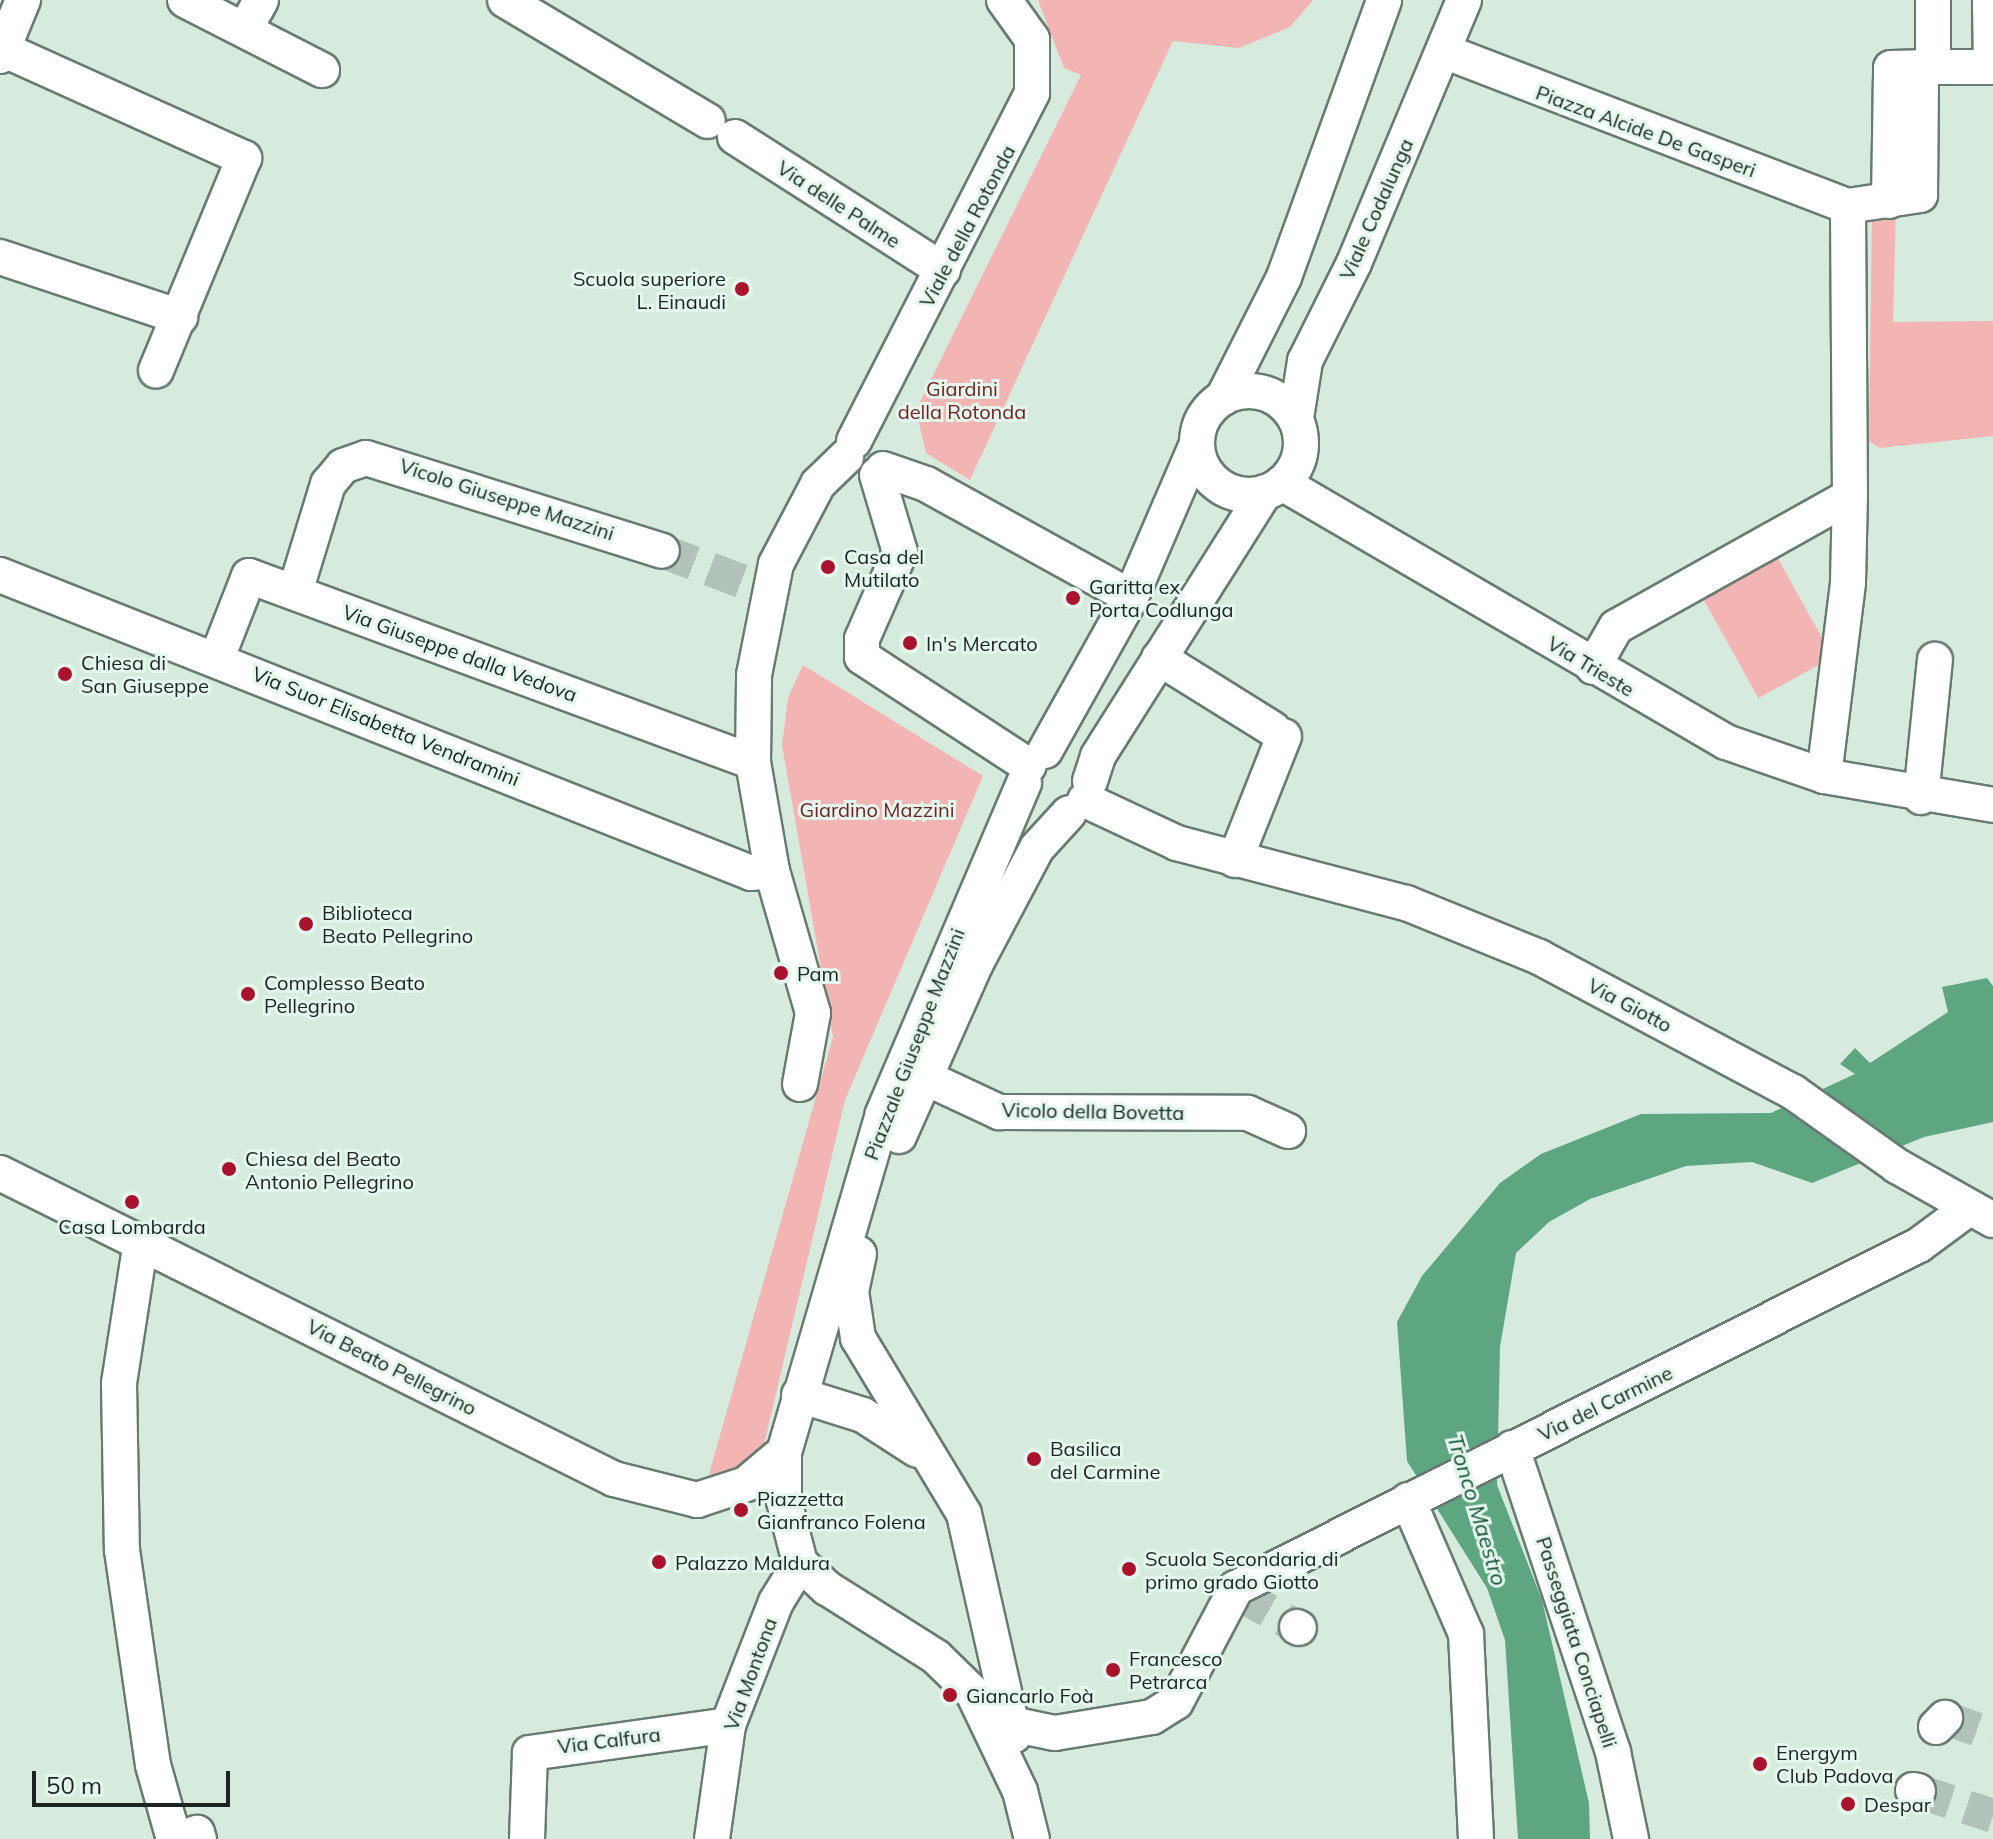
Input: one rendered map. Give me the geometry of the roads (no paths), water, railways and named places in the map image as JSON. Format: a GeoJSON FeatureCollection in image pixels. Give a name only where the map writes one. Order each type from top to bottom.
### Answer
{"type":"FeatureCollection","features":[{"type":"Feature","properties":{"kind":"street"},"geometry":{"type":"LineString","coordinates":[[23,0],[1,51],[244,158],[156,370]]}},
{"type":"Feature","properties":{"kind":"street"},"geometry":{"type":"LineString","coordinates":[[185,0],[322,70]]}},
{"type":"Feature","properties":{"kind":"street"},"geometry":{"type":"LineString","coordinates":[[245,29],[261,0]]}},
{"type":"Feature","properties":{"kind":"street","name":"Via delle Palme"},"geometry":{"type":"LineString","coordinates":[[505,0],[732,135],[943,270]]}},
{"type":"Feature","properties":{"kind":"street","name":"Viale della Rotonda"},"geometry":{"type":"LineString","coordinates":[[753,762],[752,589],[818,484],[866,460],[873,405],[1025,115],[1034,79],[1032,39],[1004,0]]}},
{"type":"Feature","properties":{"kind":"street"},"geometry":{"type":"LineString","coordinates":[[1223,398],[1272,396],[1296,418],[1301,453],[1159,658],[1081,798],[1039,809],[1033,767],[1131,597],[1197,444],[1204,417],[1223,398],[1284,277],[1384,0]]}},
{"type":"Feature","properties":{"kind":"street","name":"Viale Codalunga"},"geometry":{"type":"LineString","coordinates":[[1296,418],[1305,361],[1446,52],[1464,0]]}},
{"type":"Feature","properties":{"kind":"street"},"geometry":{"type":"LineString","coordinates":[[1927,68],[1933,0]]}},
{"type":"Feature","properties":{"kind":"street","name":"Piazza Alcide De Gasperi"},"geometry":{"type":"LineString","coordinates":[[1446,52],[1501,79],[1848,206],[1889,201],[1891,68],[1992,67],[1990,0]]}},
{"type":"Feature","properties":{"kind":"street"},"geometry":{"type":"LineString","coordinates":[[1824,776],[1848,582],[1848,206]]}},
{"type":"Feature","properties":{"kind":"street"},"geometry":{"type":"LineString","coordinates":[[0,257],[180,317]]}},
{"type":"Feature","properties":{"kind":"street"},"geometry":{"type":"LineString","coordinates":[[1197,444],[1201,463],[1227,490],[1274,488]]}},
{"type":"Feature","properties":{"kind":"street","name":"Vicolo Giuseppe Mazzini"},"geometry":{"type":"LineString","coordinates":[[295,592],[328,484],[343,466],[382,457],[662,551]]}},
{"type":"Feature","properties":{"kind":"street"},"geometry":{"type":"LineString","coordinates":[[866,460],[926,484],[1131,597]]}},
{"type":"Feature","properties":{"kind":"street"},"geometry":{"type":"LineString","coordinates":[[866,460],[900,552],[862,639],[862,657],[1033,767],[1079,757],[1081,798]]}},
{"type":"Feature","properties":{"kind":"street","name":"Via Trieste"},"geometry":{"type":"LineString","coordinates":[[1274,488],[1726,742],[1824,776],[1921,797],[1993,805],[1993,797]]}},
{"type":"Feature","properties":{"kind":"street"},"geometry":{"type":"LineString","coordinates":[[1593,667],[1616,627],[1850,496]]}},
{"type":"Feature","properties":{"kind":"street","name":"Via Suor Elisabetta Vendramini"},"geometry":{"type":"LineString","coordinates":[[0,575],[217,658],[751,873],[772,871]]}},
{"type":"Feature","properties":{"kind":"street","name":"Via Giuseppe dalla Vedova"},"geometry":{"type":"LineString","coordinates":[[217,658],[249,576],[753,762]]}},
{"type":"Feature","properties":{"kind":"street"},"geometry":{"type":"LineString","coordinates":[[1159,658],[1279,732],[1235,860]]}},
{"type":"Feature","properties":{"kind":"street"},"geometry":{"type":"LineString","coordinates":[[1921,797],[1935,660]]}},
{"type":"Feature","properties":{"kind":"street"},"geometry":{"type":"LineString","coordinates":[[753,762],[772,871],[813,1013],[800,1084]]}},
{"type":"Feature","properties":{"kind":"street","name":"Piazzale Giuseppe Mazzini"},"geometry":{"type":"LineString","coordinates":[[800,1563],[787,1528],[784,1452],[799,1395],[914,1072],[1033,767]]}},
{"type":"Feature","properties":{"kind":"street","name":"Piazzale Giuseppe Mazzini"},"geometry":{"type":"LineString","coordinates":[[928,1457],[871,1370],[851,1291],[866,1224],[914,1072],[1028,864],[1081,798]]}},
{"type":"Feature","properties":{"kind":"street","name":"Via Giotto"},"geometry":{"type":"LineString","coordinates":[[1081,798],[1134,828],[1235,860],[1456,921],[1539,957],[1793,1092],[1897,1166],[1981,1214]]}},
{"type":"Feature","properties":{"kind":"street","name":"Vicolo della Bovetta"},"geometry":{"type":"LineString","coordinates":[[914,1072],[999,1112],[1248,1113],[1288,1131]]}},
{"type":"Feature","properties":{"kind":"street","name":"Via Beato Pellegrino"},"geometry":{"type":"LineString","coordinates":[[0,1173],[614,1479],[697,1500],[746,1484],[784,1452]]}},
{"type":"Feature","properties":{"kind":"street","name":"Via del Carmine"},"geometry":{"type":"LineString","coordinates":[[1011,1724],[1055,1733],[1152,1717],[1176,1702],[1237,1592],[1414,1497],[1981,1214]]}},
{"type":"Feature","properties":{"kind":"street"},"geometry":{"type":"LineString","coordinates":[[141,1241],[119,1383],[121,1536],[150,1750],[176,1839],[197,1833],[199,1839]]}},
{"type":"Feature","properties":{"kind":"street"},"geometry":{"type":"LineString","coordinates":[[799,1395],[863,1415],[928,1457],[964,1514],[1011,1724],[1020,1791],[1032,1839]]}},
{"type":"Feature","properties":{"kind":"street","name":"Passeggiata Conciapelli"},"geometry":{"type":"LineString","coordinates":[[1506,1451],[1613,1752],[1631,1839]]}},
{"type":"Feature","properties":{"kind":"street"},"geometry":{"type":"LineString","coordinates":[[1414,1497],[1466,1634],[1476,1839]]}},
{"type":"Feature","properties":{"kind":"street"},"geometry":{"type":"LineString","coordinates":[[800,1563],[827,1588],[936,1657],[980,1703],[1011,1724]]}},
{"type":"Feature","properties":{"kind":"street","name":"Via Montona"},"geometry":{"type":"LineString","coordinates":[[712,1839],[728,1725],[776,1602],[800,1563]]}},
{"type":"Feature","properties":{"kind":"street"},"geometry":{"type":"LineString","coordinates":[[936,1657],[973,1653],[992,1637]]}},
{"type":"Feature","properties":{"kind":"street"},"geometry":{"type":"LineString","coordinates":[[980,1703],[1020,1791]]}},
{"type":"Feature","properties":{"kind":"street","name":"Via Calfura"},"geometry":{"type":"LineString","coordinates":[[527,1839],[530,1753],[728,1725]]}},
{"type":"Feature","properties":{"kind":"water","name":"Tronco Maestro"},"geometry":{"type":"Polygon","coordinates":[[[1987,978],[1993,986],[1993,1122],[1924,1137],[1812,1183],[1752,1162],[1686,1166],[1590,1199],[1549,1222],[1516,1253],[1500,1347],[1497,1485],[1542,1600],[1589,1803],[1590,1839],[1518,1839],[1505,1640],[1487,1588],[1407,1461],[1397,1322],[1422,1276],[1500,1183],[1541,1154],[1641,1114],[1771,1113],[1855,1074],[1840,1064],[1855,1048],[1870,1063],[1948,1012],[1942,987],[1987,978]]]}},
{"type":"Feature","properties":{"kind":"tunnel"},"geometry":{"type":"LineString","coordinates":[[662,551],[741,581]]}},
{"type":"Feature","properties":{"kind":"tunnel"},"geometry":{"type":"LineString","coordinates":[[1239,1594],[1297,1627]]}},
{"type":"Feature","properties":{"kind":"tunnel"},"geometry":{"type":"LineString","coordinates":[[1945,1718],[1993,1735]]}},
{"type":"Feature","properties":{"kind":"tunnel"},"geometry":{"type":"LineString","coordinates":[[1918,1791],[1993,1816]]}},
{"type":"Feature","properties":{"kind":"place","name":"Scuola superiore L. Einaudi"},"geometry":{"type":"Point","coordinates":[742,289]}},
{"type":"Feature","properties":{"kind":"place","name":"Casa del Mutilato"},"geometry":{"type":"Point","coordinates":[828,567]}},
{"type":"Feature","properties":{"kind":"place","name":"Garitta ex Porta Codlunga"},"geometry":{"type":"Point","coordinates":[1073,598]}},
{"type":"Feature","properties":{"kind":"place","name":"In's Mercato"},"geometry":{"type":"Point","coordinates":[910,643]}},
{"type":"Feature","properties":{"kind":"place","name":"Chiesa di San Giuseppe"},"geometry":{"type":"Point","coordinates":[65,674]}},
{"type":"Feature","properties":{"kind":"place","name":"Biblioteca Beato Pellegrino"},"geometry":{"type":"Point","coordinates":[306,924]}},
{"type":"Feature","properties":{"kind":"place","name":"Pam"},"geometry":{"type":"Point","coordinates":[781,973]}},
{"type":"Feature","properties":{"kind":"place","name":"Complesso Beato Pellegrino"},"geometry":{"type":"Point","coordinates":[248,994]}},
{"type":"Feature","properties":{"kind":"place","name":"Chiesa del Beato Antonio Pellegrino"},"geometry":{"type":"Point","coordinates":[229,1169]}},
{"type":"Feature","properties":{"kind":"place","name":"Casa Lombarda"},"geometry":{"type":"Point","coordinates":[132,1202]}},
{"type":"Feature","properties":{"kind":"place","name":"Basilica del Carmine"},"geometry":{"type":"Point","coordinates":[1034,1459]}},
{"type":"Feature","properties":{"kind":"place","name":"Piazzetta Gianfranco Folena"},"geometry":{"type":"Point","coordinates":[741,1510]}},
{"type":"Feature","properties":{"kind":"place","name":"Palazzo Maldura"},"geometry":{"type":"Point","coordinates":[659,1562]}},
{"type":"Feature","properties":{"kind":"place","name":"Scuola Secondaria di primo grado Giotto"},"geometry":{"type":"Point","coordinates":[1129,1569]}},
{"type":"Feature","properties":{"kind":"place","name":"Francesco Petrarca"},"geometry":{"type":"Point","coordinates":[1113,1670]}},
{"type":"Feature","properties":{"kind":"place","name":"Giancarlo Foà"},"geometry":{"type":"Point","coordinates":[950,1695]}},
{"type":"Feature","properties":{"kind":"place","name":"Energym Club Padova"},"geometry":{"type":"Point","coordinates":[1760,1764]}},
{"type":"Feature","properties":{"kind":"place","name":"Despar"},"geometry":{"type":"Point","coordinates":[1848,1804]}},
{"type":"Feature","properties":{"kind":"park label","name":"Giardini della Rotonda"},"geometry":{"type":"Point","coordinates":[962,400]}},
{"type":"Feature","properties":{"kind":"park label","name":"Giardino Mazzini"},"geometry":{"type":"Point","coordinates":[877,809]}}]}
